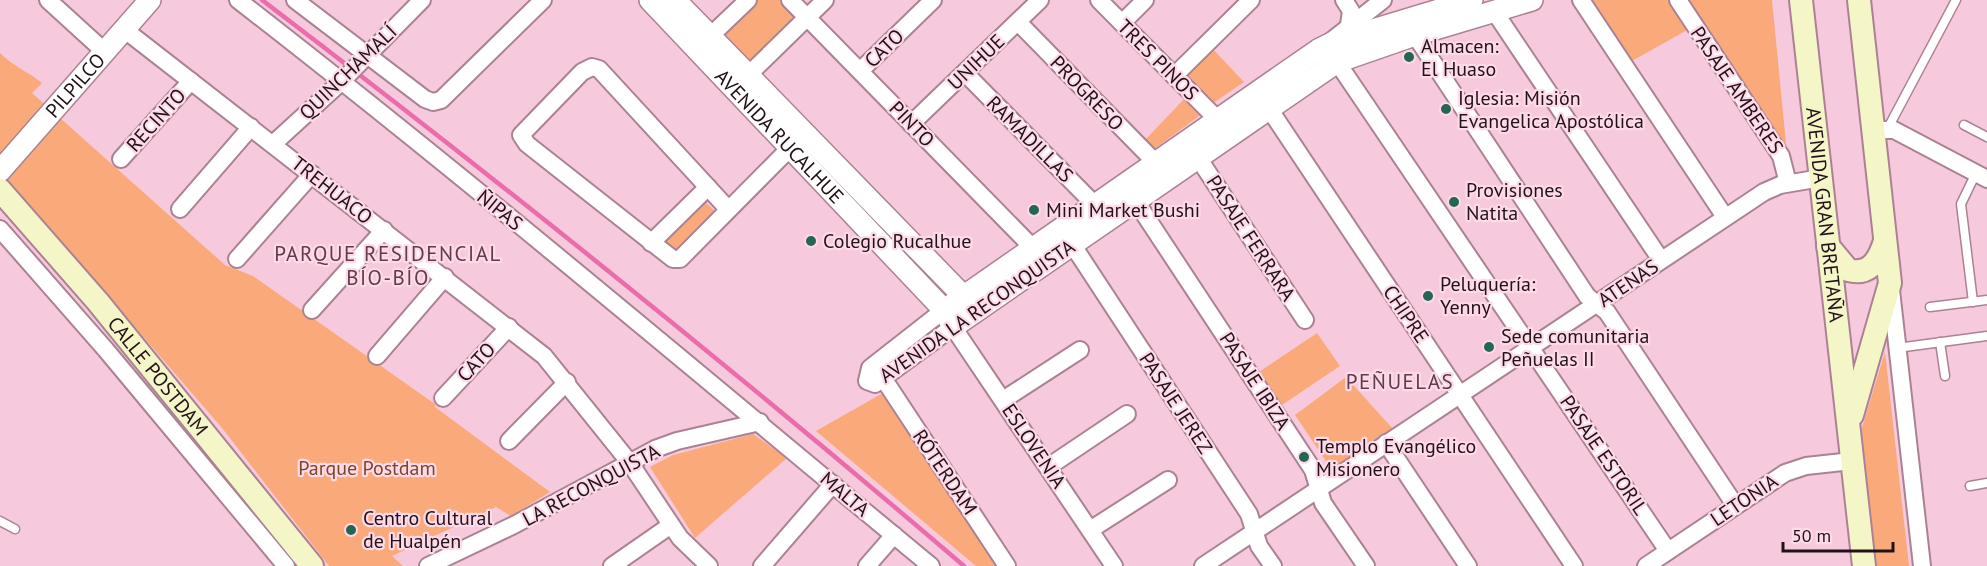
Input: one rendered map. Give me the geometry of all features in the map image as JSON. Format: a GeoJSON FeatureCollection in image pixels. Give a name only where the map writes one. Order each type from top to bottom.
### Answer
{"type":"FeatureCollection","features":[{"type":"Feature","properties":{"kind":"main road","name":"AVENIDA GRAN BRETAÑA"},"geometry":{"type":"LineString","coordinates":[[1801,0],[1864,566]]}},
{"type":"Feature","properties":{"kind":"main road","name":"AVENIDA GRAN BRETAÑA"},"geometry":{"type":"LineString","coordinates":[[1849,429],[1890,283],[1885,241],[1881,129],[1859,0]]}},
{"type":"Feature","properties":{"kind":"main road","name":"CALLE POSTDAM"},"geometry":{"type":"LineString","coordinates":[[0,190],[105,311],[312,566]]}},
{"type":"Feature","properties":{"kind":"main road"},"geometry":{"type":"LineString","coordinates":[[1828,246],[1848,270],[1863,271],[1875,263],[1885,241]]}},
{"type":"Feature","properties":{"kind":"street"},"geometry":{"type":"LineString","coordinates":[[48,0],[105,52]]}},
{"type":"Feature","properties":{"kind":"street","name":"PILPILCO"},"geometry":{"type":"LineString","coordinates":[[0,171],[150,0]]}},
{"type":"Feature","properties":{"kind":"street","name":"ÑIPAS"},"geometry":{"type":"LineString","coordinates":[[238,0],[344,79],[760,422]]}},
{"type":"Feature","properties":{"kind":"street"},"geometry":{"type":"LineString","coordinates":[[295,0],[363,59],[433,102],[441,100],[543,0]]}},
{"type":"Feature","properties":{"kind":"street","name":"AVENIDA RUCALHUE"},"geometry":{"type":"LineString","coordinates":[[650,0],[703,43],[970,303]]}},
{"type":"Feature","properties":{"kind":"street","name":"AVENIDA RUCALHUE"},"geometry":{"type":"LineString","coordinates":[[675,0],[703,43]]}},
{"type":"Feature","properties":{"kind":"street"},"geometry":{"type":"LineString","coordinates":[[703,43],[748,0]]}},
{"type":"Feature","properties":{"kind":"street","name":"PINTO"},"geometry":{"type":"LineString","coordinates":[[790,0],[1033,249]]}},
{"type":"Feature","properties":{"kind":"street"},"geometry":{"type":"LineString","coordinates":[[741,82],[825,0]]}},
{"type":"Feature","properties":{"kind":"street","name":"CATO"},"geometry":{"type":"LineString","coordinates":[[860,71],[933,0]]}},
{"type":"Feature","properties":{"kind":"street","name":"UNIHUE"},"geometry":{"type":"LineString","coordinates":[[911,124],[1040,0]]}},
{"type":"Feature","properties":{"kind":"street","name":"TRES PINOS"},"geometry":{"type":"LineString","coordinates":[[1099,0],[1218,120]]}},
{"type":"Feature","properties":{"kind":"street"},"geometry":{"type":"LineString","coordinates":[[1122,23],[1145,0]]}},
{"type":"Feature","properties":{"kind":"street"},"geometry":{"type":"LineString","coordinates":[[1174,76],[1251,0]]}},
{"type":"Feature","properties":{"kind":"street"},"geometry":{"type":"LineString","coordinates":[[1344,0],[1351,11],[1349,25]]}},
{"type":"Feature","properties":{"kind":"street","name":"AVENIDA LA RECONQUISTA"},"geometry":{"type":"LineString","coordinates":[[970,303],[1072,244],[1197,156],[1264,100],[1332,54],[1414,27],[1472,0]]}},
{"type":"Feature","properties":{"kind":"street","name":"AVENIDA LA RECONQUISTA"},"geometry":{"type":"LineString","coordinates":[[1414,27],[1494,11],[1532,0]]}},
{"type":"Feature","properties":{"kind":"street"},"geometry":{"type":"LineString","coordinates":[[1581,0],[1725,217]]}},
{"type":"Feature","properties":{"kind":"street","name":"PASAJE AMBERES"},"geometry":{"type":"LineString","coordinates":[[1678,0],[1781,156],[1788,183]]}},
{"type":"Feature","properties":{"kind":"street","name":"QUINCHAMALÍ"},"geometry":{"type":"LineString","coordinates":[[273,144],[344,79],[419,1]]}},
{"type":"Feature","properties":{"kind":"street"},"geometry":{"type":"LineString","coordinates":[[1332,54],[1349,25],[1375,2],[1414,27],[1587,296],[1607,312],[1735,505]]}},
{"type":"Feature","properties":{"kind":"street"},"geometry":{"type":"LineString","coordinates":[[1494,11],[1661,260]]}},
{"type":"Feature","properties":{"kind":"street","name":"PROGRESO"},"geometry":{"type":"LineString","coordinates":[[1018,22],[1156,164]]}},
{"type":"Feature","properties":{"kind":"street","name":"TREHUACO"},"geometry":{"type":"LineString","coordinates":[[125,30],[544,356],[630,463],[671,525],[691,550],[709,566]]}},
{"type":"Feature","properties":{"kind":"street","name":"PASAJE ESTORIL"},"geometry":{"type":"LineString","coordinates":[[1332,54],[1668,551]]}},
{"type":"Feature","properties":{"kind":"street"},"geometry":{"type":"LineString","coordinates":[[728,209],[599,69],[592,67],[582,72],[521,135],[527,144],[673,259],[680,259],[790,148]]}},
{"type":"Feature","properties":{"kind":"street","name":"RAMADILLAS"},"geometry":{"type":"LineString","coordinates":[[965,72],[1095,205]]}},
{"type":"Feature","properties":{"kind":"street","name":"RECINTO"},"geometry":{"type":"LineString","coordinates":[[121,159],[191,81]]}},
{"type":"Feature","properties":{"kind":"street","name":"AVENIDA RUCALHUE"},"geometry":{"type":"LineString","coordinates":[[741,82],[790,148],[949,318]]}},
{"type":"Feature","properties":{"kind":"street","name":"AVENIDA LA RECONQUISTA"},"geometry":{"type":"LineString","coordinates":[[882,378],[949,318],[1033,249],[1218,120],[1264,100]]}},
{"type":"Feature","properties":{"kind":"street","name":"CHIPRE"},"geometry":{"type":"LineString","coordinates":[[1264,100],[1574,566]]}},
{"type":"Feature","properties":{"kind":"street"},"geometry":{"type":"LineString","coordinates":[[180,209],[251,127]]}},
{"type":"Feature","properties":{"kind":"street"},"geometry":{"type":"LineString","coordinates":[[1881,129],[1982,176]]}},
{"type":"Feature","properties":{"kind":"street","name":"PASAJE FERRARA"},"geometry":{"type":"LineString","coordinates":[[1197,156],[1305,320]]}},
{"type":"Feature","properties":{"kind":"street"},"geometry":{"type":"LineString","coordinates":[[237,259],[312,174]]}},
{"type":"Feature","properties":{"kind":"street","name":"ATENAS"},"geometry":{"type":"LineString","coordinates":[[1203,566],[1764,192],[1788,183],[1821,178]]}},
{"type":"Feature","properties":{"kind":"street"},"geometry":{"type":"LineString","coordinates":[[651,243],[708,187]]}},
{"type":"Feature","properties":{"kind":"street","name":"PASAJE IBIZA"},"geometry":{"type":"LineString","coordinates":[[1135,200],[1313,470],[1323,503],[1366,566]]}},
{"type":"Feature","properties":{"kind":"street","name":"CALLE POSTDAM"},"geometry":{"type":"LineString","coordinates":[[0,230],[106,350],[286,566]]}},
{"type":"Feature","properties":{"kind":"street"},"geometry":{"type":"LineString","coordinates":[[312,310],[384,230]]}},
{"type":"Feature","properties":{"kind":"street","name":"PASAJE JEREZ"},"geometry":{"type":"LineString","coordinates":[[1072,244],[1249,514],[1259,546],[1273,566]]}},
{"type":"Feature","properties":{"kind":"street"},"geometry":{"type":"LineString","coordinates":[[377,356],[445,277]]}},
{"type":"Feature","properties":{"kind":"street","name":"AVENIDA GRAN BRETAÑA"},"geometry":{"type":"LineString","coordinates":[[1890,283],[1922,566]]}},
{"type":"Feature","properties":{"kind":"street","name":"ESLOVENIA"},"geometry":{"type":"LineString","coordinates":[[949,318],[1114,566]]}},
{"type":"Feature","properties":{"kind":"street","name":"CATO"},"geometry":{"type":"LineString","coordinates":[[443,398],[509,327]]}},
{"type":"Feature","properties":{"kind":"street"},"geometry":{"type":"LineString","coordinates":[[1003,400],[1080,351]]}},
{"type":"Feature","properties":{"kind":"street","name":"RÓTERDAM"},"geometry":{"type":"LineString","coordinates":[[882,378],[1007,566]]}},
{"type":"Feature","properties":{"kind":"street"},"geometry":{"type":"LineString","coordinates":[[509,441],[567,382]]}},
{"type":"Feature","properties":{"kind":"street"},"geometry":{"type":"LineString","coordinates":[[1048,467],[1127,414]]}},
{"type":"Feature","properties":{"kind":"street","name":"LA RECONQUISTA"},"geometry":{"type":"LineString","coordinates":[[428,566],[514,525],[630,463],[677,441],[760,422]]}},
{"type":"Feature","properties":{"kind":"street","name":"MALTA"},"geometry":{"type":"LineString","coordinates":[[760,422],[931,566]]}},
{"type":"Feature","properties":{"kind":"street"},"geometry":{"type":"LineString","coordinates":[[1386,443],[1468,566]]}},
{"type":"Feature","properties":{"kind":"street","name":"LETONIA"},"geometry":{"type":"LineString","coordinates":[[1646,566],[1791,470],[1852,461]]}},
{"type":"Feature","properties":{"kind":"street"},"geometry":{"type":"LineString","coordinates":[[1090,530],[1168,480]]}},
{"type":"Feature","properties":{"kind":"street"},"geometry":{"type":"LineString","coordinates":[[762,566],[833,484]]}},
{"type":"Feature","properties":{"kind":"street"},"geometry":{"type":"LineString","coordinates":[[612,566],[671,525]]}},
{"type":"Feature","properties":{"kind":"street"},"geometry":{"type":"LineString","coordinates":[[867,566],[894,535]]}},
{"type":"Feature","properties":{"kind":"lane"},"geometry":{"type":"LineString","coordinates":[[1881,129],[1956,0]]}},
{"type":"Feature","properties":{"kind":"lane"},"geometry":{"type":"LineString","coordinates":[[1964,125],[1987,137]]}},
{"type":"Feature","properties":{"kind":"lane"},"geometry":{"type":"LineString","coordinates":[[1973,302],[1961,204],[1982,176]]}},
{"type":"Feature","properties":{"kind":"lane"},"geometry":{"type":"LineString","coordinates":[[1930,307],[1987,300]]}},
{"type":"Feature","properties":{"kind":"lane"},"geometry":{"type":"LineString","coordinates":[[1897,348],[1987,336]]}},
{"type":"Feature","properties":{"kind":"lane"},"geometry":{"type":"LineString","coordinates":[[1940,342],[1945,376]]}},
{"type":"Feature","properties":{"kind":"lane"},"geometry":{"type":"LineString","coordinates":[[1970,486],[1987,483]]}},
{"type":"Feature","properties":{"kind":"lane"},"geometry":{"type":"LineString","coordinates":[[0,521],[15,529]]}},
{"type":"Feature","properties":{"kind":"green space"},"geometry":{"type":"Polygon","coordinates":[[[753,0],[782,0],[798,20],[752,65],[721,33],[753,0]]]}},
{"type":"Feature","properties":{"kind":"green space"},"geometry":{"type":"Polygon","coordinates":[[[1590,0],[1670,0],[1689,29],[1632,61],[1590,0]]]}},
{"type":"Feature","properties":{"kind":"green space"},"geometry":{"type":"Polygon","coordinates":[[[1688,0],[1772,0],[1787,153],[1688,0]]]}},
{"type":"Feature","properties":{"kind":"green space"},"geometry":{"type":"Polygon","coordinates":[[[1210,46],[1244,82],[1212,104],[1186,78],[1186,71],[1210,46]]]}},
{"type":"Feature","properties":{"kind":"green space","name":"Parque Postdam"},"geometry":{"type":"Polygon","coordinates":[[[0,53],[42,83],[32,93],[225,265],[253,276],[435,404],[435,407],[550,492],[511,516],[496,507],[392,556],[403,566],[329,566],[222,428],[0,171],[0,53]]]}},
{"type":"Feature","properties":{"kind":"green space"},"geometry":{"type":"Polygon","coordinates":[[[1187,96],[1203,113],[1153,150],[1144,141],[1187,96]]]}},
{"type":"Feature","properties":{"kind":"green space"},"geometry":{"type":"Polygon","coordinates":[[[703,200],[719,215],[681,254],[659,242],[703,200]]]}},
{"type":"Feature","properties":{"kind":"green space"},"geometry":{"type":"Polygon","coordinates":[[[1317,333],[1340,366],[1282,405],[1259,372],[1317,333]]]}},
{"type":"Feature","properties":{"kind":"green space"},"geometry":{"type":"Polygon","coordinates":[[[1885,352],[1909,566],[1876,566],[1861,431],[1885,352]]]}},
{"type":"Feature","properties":{"kind":"green space"},"geometry":{"type":"Polygon","coordinates":[[[1346,377],[1394,430],[1332,470],[1295,415],[1346,377]]]}},
{"type":"Feature","properties":{"kind":"green space"},"geometry":{"type":"Polygon","coordinates":[[[897,385],[1017,566],[976,566],[816,431],[897,385]]]}},
{"type":"Feature","properties":{"kind":"green space"},"geometry":{"type":"Polygon","coordinates":[[[753,434],[787,458],[695,538],[650,467],[673,455],[753,434]]]}},
{"type":"Feature","properties":{"kind":"waterway"},"geometry":{"type":"LineString","coordinates":[[262,0],[617,278],[964,566]]}},
{"type":"Feature","properties":{"kind":"place","name":"Almacen: El Huaso"},"geometry":{"type":"Point","coordinates":[1409,57]}},
{"type":"Feature","properties":{"kind":"place","name":"Iglesia: Misión Evangelica Apostólica"},"geometry":{"type":"Point","coordinates":[1446,109]}},
{"type":"Feature","properties":{"kind":"place","name":"Provisiones Natita"},"geometry":{"type":"Point","coordinates":[1454,202]}},
{"type":"Feature","properties":{"kind":"place","name":"Mini Market Bushi"},"geometry":{"type":"Point","coordinates":[1034,210]}},
{"type":"Feature","properties":{"kind":"place","name":"Colegio Rucalhue"},"geometry":{"type":"Point","coordinates":[811,241]}},
{"type":"Feature","properties":{"kind":"place","name":"Peluquería: Yenny"},"geometry":{"type":"Point","coordinates":[1428,296]}},
{"type":"Feature","properties":{"kind":"place","name":"Sede comunitaria Peñuelas II"},"geometry":{"type":"Point","coordinates":[1489,347]}},
{"type":"Feature","properties":{"kind":"place","name":"Templo Evangélico Misionero"},"geometry":{"type":"Point","coordinates":[1304,457]}},
{"type":"Feature","properties":{"kind":"place","name":"Centro Cultural de Hualpén"},"geometry":{"type":"Point","coordinates":[351,530]}},
{"type":"Feature","properties":{"kind":"district","name":"PARQUE RESIDENCIAL BÍO-BÍO"},"geometry":{"type":"Point","coordinates":[388,266]}},
{"type":"Feature","properties":{"kind":"district","name":"PEÑUELAS"},"geometry":{"type":"Point","coordinates":[1400,382]}}]}
